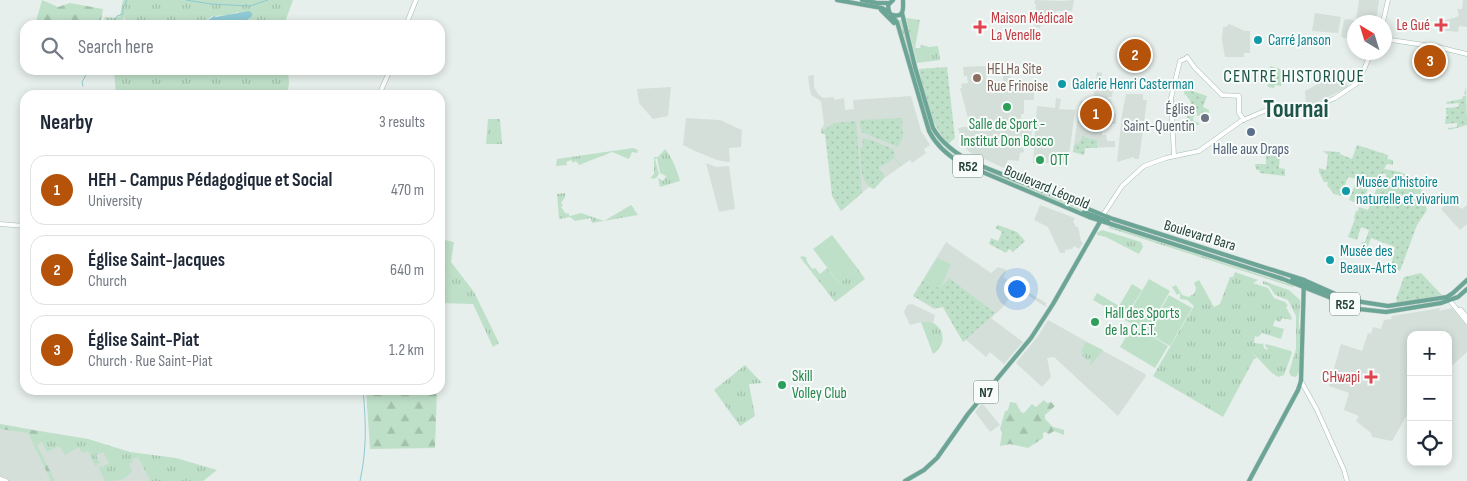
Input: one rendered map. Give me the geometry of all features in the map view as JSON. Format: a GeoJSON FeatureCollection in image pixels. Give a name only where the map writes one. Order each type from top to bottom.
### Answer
{"type":"FeatureCollection","features":[{"type":"Feature","properties":{"kind":"main road"},"geometry":{"type":"LineString","coordinates":[[837,0],[882,8],[890,14],[897,16],[902,13]]}},
{"type":"Feature","properties":{"kind":"main road"},"geometry":{"type":"LineString","coordinates":[[862,0],[872,2],[891,1]]}},
{"type":"Feature","properties":{"kind":"main road"},"geometry":{"type":"LineString","coordinates":[[872,2],[882,0]]}},
{"type":"Feature","properties":{"kind":"main road","name":"R52"},"geometry":{"type":"LineString","coordinates":[[891,1],[888,7],[890,14],[897,22],[898,28]]}},
{"type":"Feature","properties":{"kind":"main road","name":"R52"},"geometry":{"type":"LineString","coordinates":[[902,1],[904,9],[902,13]]}},
{"type":"Feature","properties":{"kind":"main road"},"geometry":{"type":"LineString","coordinates":[[877,7],[898,28]]}},
{"type":"Feature","properties":{"kind":"main road","name":"Boulevard Léopold"},"geometry":{"type":"LineString","coordinates":[[902,13],[930,119],[936,134],[950,148],[974,164],[1101,218]]}},
{"type":"Feature","properties":{"kind":"main road","name":"Boulevard Léopold"},"geometry":{"type":"LineString","coordinates":[[898,28],[928,131],[937,145],[961,163],[1080,213],[1101,218]]}},
{"type":"Feature","properties":{"kind":"main road","name":"Boulevard Bara"},"geometry":{"type":"LineString","coordinates":[[1101,218],[1291,276],[1304,284]]}},
{"type":"Feature","properties":{"kind":"main road","name":"Boulevard Bara"},"geometry":{"type":"LineString","coordinates":[[1101,218],[1283,279],[1304,284]]}},
{"type":"Feature","properties":{"kind":"main road","name":"N7"},"geometry":{"type":"LineString","coordinates":[[905,481],[928,466],[942,453],[962,422],[1026,345],[1051,308],[1101,218]]}},
{"type":"Feature","properties":{"kind":"main road"},"geometry":{"type":"LineString","coordinates":[[1447,297],[1467,280]]}},
{"type":"Feature","properties":{"kind":"main road"},"geometry":{"type":"LineString","coordinates":[[1249,481],[1301,382],[1304,284]]}},
{"type":"Feature","properties":{"kind":"main road","name":"R52"},"geometry":{"type":"LineString","coordinates":[[1304,284],[1349,300],[1378,306],[1447,297]]}},
{"type":"Feature","properties":{"kind":"main road","name":"R52"},"geometry":{"type":"LineString","coordinates":[[1304,284],[1349,306],[1385,312],[1450,301],[1467,289]]}},
{"type":"Feature","properties":{"kind":"street"},"geometry":{"type":"LineString","coordinates":[[408,20],[416,0]]}},
{"type":"Feature","properties":{"kind":"street"},"geometry":{"type":"LineString","coordinates":[[1384,15],[1388,0]]}},
{"type":"Feature","properties":{"kind":"street"},"geometry":{"type":"LineString","coordinates":[[1392,40],[1436,46],[1467,54]]}},
{"type":"Feature","properties":{"kind":"street"},"geometry":{"type":"LineString","coordinates":[[1174,156],[1171,102],[1180,61],[1186,58],[1222,94],[1239,96],[1239,113],[1244,120]]}},
{"type":"Feature","properties":{"kind":"street"},"geometry":{"type":"LineString","coordinates":[[1101,218],[1122,186],[1138,170],[1151,163],[1200,151],[1244,120],[1277,106],[1315,107],[1353,87],[1362,74],[1367,60]]}},
{"type":"Feature","properties":{"kind":"street"},"geometry":{"type":"LineString","coordinates":[[381,90],[388,75]]}},
{"type":"Feature","properties":{"kind":"street"},"geometry":{"type":"LineString","coordinates":[[0,224],[20,226]]}},
{"type":"Feature","properties":{"kind":"street"},"geometry":{"type":"LineString","coordinates":[[1447,297],[1467,322]]}},
{"type":"Feature","properties":{"kind":"street"},"geometry":{"type":"LineString","coordinates":[[1458,310],[1461,310],[1467,316]]}},
{"type":"Feature","properties":{"kind":"street"},"geometry":{"type":"LineString","coordinates":[[1301,382],[1317,410],[1344,470],[1347,481]]}},
{"type":"Feature","properties":{"kind":"shaded area"},"geometry":{"type":"Polygon","coordinates":[[[1035,0],[1074,0],[1072,11],[1056,11],[1055,15],[1050,16],[1048,25],[1041,23],[1040,28],[1034,26],[1035,0]]]}},
{"type":"Feature","properties":{"kind":"shaded area"},"geometry":{"type":"Polygon","coordinates":[[[1359,0],[1379,0],[1377,15],[1357,15],[1359,0]]]}},
{"type":"Feature","properties":{"kind":"shaded area"},"geometry":{"type":"Polygon","coordinates":[[[1463,0],[1467,0],[1467,27],[1459,26],[1458,32],[1439,30],[1439,22],[1459,15],[1457,9],[1462,9],[1463,0]]]}},
{"type":"Feature","properties":{"kind":"shaded area"},"geometry":{"type":"Polygon","coordinates":[[[1315,13],[1341,17],[1338,33],[1312,31],[1315,13]]]}},
{"type":"Feature","properties":{"kind":"shaded area"},"geometry":{"type":"Polygon","coordinates":[[[1347,19],[1347,38],[1343,38],[1341,35],[1344,20],[1347,19]]]}},
{"type":"Feature","properties":{"kind":"shaded area"},"geometry":{"type":"Polygon","coordinates":[[[1229,24],[1245,31],[1250,31],[1250,53],[1244,53],[1244,57],[1225,57],[1222,40],[1223,27],[1229,24]]]}},
{"type":"Feature","properties":{"kind":"shaded area"},"geometry":{"type":"Polygon","coordinates":[[[986,66],[987,84],[1003,81],[1003,74],[1011,73],[1009,86],[1022,86],[1022,89],[1034,91],[1034,100],[1024,100],[1024,114],[1021,114],[1021,120],[1032,120],[1021,121],[1022,129],[1032,128],[1031,137],[1022,138],[1024,152],[1020,153],[1019,161],[1008,160],[1004,168],[969,152],[962,142],[958,128],[970,126],[960,88],[962,88],[961,84],[968,83],[967,76],[964,76],[963,67],[986,66]]]}},
{"type":"Feature","properties":{"kind":"shaded area"},"geometry":{"type":"Polygon","coordinates":[[[1097,72],[1102,73],[1100,88],[1113,90],[1112,97],[1108,97],[1108,99],[1111,99],[1112,106],[1114,107],[1111,108],[1111,111],[1116,114],[1116,124],[1102,128],[1102,135],[1106,135],[1107,141],[1115,141],[1115,147],[1085,148],[1084,155],[1073,152],[1080,101],[1093,102],[1097,72]]]}},
{"type":"Feature","properties":{"kind":"shaded area"},"geometry":{"type":"Polygon","coordinates":[[[1327,74],[1346,83],[1349,87],[1313,104],[1306,103],[1305,91],[1318,84],[1327,74]]]}},
{"type":"Feature","properties":{"kind":"shaded area"},"geometry":{"type":"Polygon","coordinates":[[[814,75],[814,87],[818,94],[823,98],[833,97],[835,100],[844,98],[845,110],[854,109],[853,100],[911,96],[921,131],[930,145],[924,149],[926,153],[912,163],[910,160],[883,179],[874,189],[869,187],[841,211],[825,134],[821,133],[824,124],[821,101],[811,95],[808,76],[814,75]]]}},
{"type":"Feature","properties":{"kind":"shaded area"},"geometry":{"type":"Polygon","coordinates":[[[671,87],[668,116],[653,119],[639,103],[637,89],[671,87]]]}},
{"type":"Feature","properties":{"kind":"shaded area"},"geometry":{"type":"Polygon","coordinates":[[[1126,94],[1143,94],[1143,100],[1147,100],[1139,159],[1134,159],[1134,157],[1117,162],[1122,115],[1126,94]]]}},
{"type":"Feature","properties":{"kind":"shaded area"},"geometry":{"type":"Polygon","coordinates":[[[1056,98],[1061,99],[1059,109],[1075,110],[1068,163],[1033,163],[1037,106],[1055,108],[1056,98]]]}},
{"type":"Feature","properties":{"kind":"shaded area"},"geometry":{"type":"Polygon","coordinates":[[[686,118],[720,120],[742,130],[741,147],[729,148],[730,162],[717,160],[683,145],[686,118]]]}},
{"type":"Feature","properties":{"kind":"shaded area"},"geometry":{"type":"Polygon","coordinates":[[[706,163],[716,167],[729,166],[735,209],[719,212],[706,163]]]}},
{"type":"Feature","properties":{"kind":"shaded area"},"geometry":{"type":"Polygon","coordinates":[[[1450,201],[1462,209],[1467,205],[1467,224],[1460,230],[1441,209],[1450,201]]]}},
{"type":"Feature","properties":{"kind":"shaded area"},"geometry":{"type":"Polygon","coordinates":[[[1040,205],[1075,218],[1073,221],[1076,227],[1078,227],[1083,243],[1079,249],[1074,246],[1072,249],[1065,250],[1065,253],[1060,253],[1048,227],[1034,220],[1040,205]]]}},
{"type":"Feature","properties":{"kind":"shaded area"},"geometry":{"type":"Polygon","coordinates":[[[946,242],[991,273],[998,267],[1007,270],[1003,277],[1046,303],[1046,307],[1016,288],[1002,308],[991,318],[1023,342],[1004,364],[990,352],[986,357],[957,332],[943,307],[934,309],[913,296],[946,242]]]}},
{"type":"Feature","properties":{"kind":"shaded area"},"geometry":{"type":"Polygon","coordinates":[[[912,304],[935,315],[933,323],[925,321],[910,325],[904,312],[907,305],[912,304]]]}},
{"type":"Feature","properties":{"kind":"shaded area","name":"CHwapi"},"geometry":{"type":"Polygon","coordinates":[[[1452,308],[1467,326],[1467,352],[1452,365],[1452,331],[1407,331],[1407,415],[1392,441],[1372,437],[1371,433],[1356,421],[1359,416],[1344,410],[1349,393],[1329,386],[1341,344],[1362,351],[1368,333],[1371,334],[1373,327],[1381,329],[1384,320],[1391,319],[1392,316],[1452,308]]]}},
{"type":"Feature","properties":{"kind":"shaded area"},"geometry":{"type":"Polygon","coordinates":[[[1048,320],[1145,374],[1146,376],[1118,416],[1054,357],[1047,358],[1051,377],[1042,387],[1016,363],[1038,336],[1048,320]]]}},
{"type":"Feature","properties":{"kind":"shaded area"},"geometry":{"type":"Polygon","coordinates":[[[982,403],[1000,425],[990,432],[975,412],[982,403]]]}},
{"type":"Feature","properties":{"kind":"shaded area"},"geometry":{"type":"Polygon","coordinates":[[[0,424],[88,439],[138,456],[150,481],[0,481],[0,424]]]}},
{"type":"Feature","properties":{"kind":"green space"},"geometry":{"type":"Polygon","coordinates":[[[42,0],[58,7],[70,3],[103,9],[101,20],[36,20],[42,0]]]}},
{"type":"Feature","properties":{"kind":"green space"},"geometry":{"type":"Polygon","coordinates":[[[123,0],[293,0],[286,20],[247,20],[238,12],[229,15],[212,16],[207,20],[125,20],[124,16],[124,20],[104,20],[105,17],[116,18],[120,16],[123,0]]]}},
{"type":"Feature","properties":{"kind":"green space"},"geometry":{"type":"Polygon","coordinates":[[[906,18],[920,20],[915,48],[920,48],[921,45],[929,47],[938,46],[940,60],[917,63],[906,18]]]}},
{"type":"Feature","properties":{"kind":"green space"},"geometry":{"type":"Polygon","coordinates":[[[899,20],[901,20],[931,125],[940,140],[933,132],[899,20]]]}},
{"type":"Feature","properties":{"kind":"green space"},"geometry":{"type":"Polygon","coordinates":[[[1270,66],[1280,69],[1285,74],[1281,86],[1268,87],[1267,81],[1270,66]]]}},
{"type":"Feature","properties":{"kind":"green space"},"geometry":{"type":"Polygon","coordinates":[[[947,67],[955,138],[948,144],[932,118],[919,69],[947,67]]]}},
{"type":"Feature","properties":{"kind":"green space"},"geometry":{"type":"Polygon","coordinates":[[[114,75],[288,75],[289,83],[288,90],[116,90],[114,75]]]}},
{"type":"Feature","properties":{"kind":"green space"},"geometry":{"type":"Polygon","coordinates":[[[1186,83],[1194,88],[1192,91],[1207,96],[1203,107],[1209,110],[1209,113],[1197,116],[1197,112],[1192,113],[1195,115],[1194,121],[1199,123],[1199,125],[1186,123],[1188,111],[1192,110],[1190,100],[1184,94],[1186,83]]]}},
{"type":"Feature","properties":{"kind":"green space"},"geometry":{"type":"Polygon","coordinates":[[[1466,87],[1467,125],[1449,130],[1448,128],[1457,127],[1457,123],[1445,124],[1446,116],[1448,116],[1446,108],[1458,107],[1459,103],[1447,104],[1446,102],[1462,99],[1466,95],[1464,94],[1466,87]]]}},
{"type":"Feature","properties":{"kind":"green space"},"geometry":{"type":"Polygon","coordinates":[[[902,118],[903,137],[898,147],[862,132],[859,122],[861,120],[902,118]]]}},
{"type":"Feature","properties":{"kind":"green space"},"geometry":{"type":"Polygon","coordinates":[[[488,119],[500,119],[502,144],[486,144],[488,119]]]}},
{"type":"Feature","properties":{"kind":"green space"},"geometry":{"type":"Polygon","coordinates":[[[856,121],[862,193],[841,211],[832,196],[825,134],[821,133],[821,129],[826,129],[834,123],[856,121]]]}},
{"type":"Feature","properties":{"kind":"green space"},"geometry":{"type":"Polygon","coordinates":[[[930,130],[945,148],[963,162],[1075,208],[965,162],[949,151],[941,142],[966,161],[1090,213],[1073,209],[966,165],[940,146],[930,130]]]}},
{"type":"Feature","properties":{"kind":"green space"},"geometry":{"type":"Polygon","coordinates":[[[1083,135],[1085,138],[1097,140],[1097,148],[1085,148],[1084,155],[1073,152],[1074,145],[1079,143],[1083,135]]]}},
{"type":"Feature","properties":{"kind":"green space"},"geometry":{"type":"Polygon","coordinates":[[[862,138],[893,149],[895,158],[901,165],[894,158],[878,167],[885,177],[874,189],[869,186],[863,177],[860,149],[863,146],[862,138]]]}},
{"type":"Feature","properties":{"kind":"green space"},"geometry":{"type":"Polygon","coordinates":[[[1357,145],[1388,155],[1387,159],[1393,160],[1393,165],[1387,164],[1384,169],[1405,174],[1405,176],[1412,178],[1411,183],[1386,178],[1386,174],[1383,173],[1381,180],[1363,176],[1356,179],[1348,177],[1341,196],[1334,194],[1327,185],[1328,182],[1324,182],[1319,172],[1319,168],[1326,170],[1328,155],[1323,151],[1340,152],[1340,154],[1352,159],[1357,145]]]}},
{"type":"Feature","properties":{"kind":"green space"},"geometry":{"type":"Polygon","coordinates":[[[633,148],[638,150],[637,153],[632,152],[629,159],[612,152],[579,165],[576,161],[573,163],[571,160],[566,162],[567,165],[556,166],[557,159],[633,148]]]}},
{"type":"Feature","properties":{"kind":"green space"},"geometry":{"type":"Polygon","coordinates":[[[665,149],[674,164],[680,181],[660,187],[658,178],[663,181],[666,176],[660,173],[657,158],[655,159],[659,174],[656,178],[652,179],[651,177],[654,174],[654,157],[658,157],[665,149]]]}},
{"type":"Feature","properties":{"kind":"green space"},"geometry":{"type":"Polygon","coordinates":[[[1280,155],[1279,168],[1285,169],[1285,176],[1260,173],[1259,170],[1256,170],[1255,164],[1266,164],[1266,156],[1280,155]]]}},
{"type":"Feature","properties":{"kind":"green space"},"geometry":{"type":"Polygon","coordinates":[[[1359,179],[1370,182],[1363,203],[1359,204],[1349,200],[1359,179]]]}},
{"type":"Feature","properties":{"kind":"green space"},"geometry":{"type":"Polygon","coordinates":[[[1384,180],[1408,184],[1421,189],[1427,210],[1417,225],[1400,271],[1391,267],[1395,247],[1371,238],[1365,254],[1361,252],[1363,244],[1361,243],[1365,242],[1369,230],[1361,227],[1357,240],[1348,237],[1356,211],[1358,211],[1359,207],[1368,210],[1379,183],[1384,180]]]}},
{"type":"Feature","properties":{"kind":"green space"},"geometry":{"type":"Polygon","coordinates":[[[565,193],[561,207],[566,214],[568,213],[570,216],[581,213],[604,221],[592,223],[591,218],[575,221],[570,217],[559,219],[557,194],[565,193]]]}},
{"type":"Feature","properties":{"kind":"green space"},"geometry":{"type":"Polygon","coordinates":[[[631,205],[638,215],[604,221],[631,205]]]}},
{"type":"Feature","properties":{"kind":"green space"},"geometry":{"type":"Polygon","coordinates":[[[998,225],[1017,232],[1025,241],[1013,252],[1009,249],[1006,253],[989,244],[991,238],[998,241],[1002,232],[995,228],[998,225]]]}},
{"type":"Feature","properties":{"kind":"green space"},"geometry":{"type":"Polygon","coordinates":[[[1109,226],[1294,285],[1293,287],[1109,228],[1109,226]]]}},
{"type":"Feature","properties":{"kind":"green space"},"geometry":{"type":"Polygon","coordinates":[[[1102,230],[1141,242],[1143,247],[1139,254],[1106,237],[1097,235],[1102,230]]]}},
{"type":"Feature","properties":{"kind":"green space"},"geometry":{"type":"Polygon","coordinates":[[[832,235],[858,269],[839,283],[813,249],[832,235]]]}},
{"type":"Feature","properties":{"kind":"green space"},"geometry":{"type":"Polygon","coordinates":[[[445,240],[454,242],[451,262],[474,292],[499,343],[493,347],[473,304],[445,303],[445,240]]]}},
{"type":"Feature","properties":{"kind":"green space"},"geometry":{"type":"Polygon","coordinates":[[[800,257],[807,258],[806,260],[812,269],[815,268],[820,274],[827,268],[839,283],[858,269],[865,279],[835,302],[800,257]]]}},
{"type":"Feature","properties":{"kind":"green space"},"geometry":{"type":"Polygon","coordinates":[[[937,258],[951,264],[940,289],[924,279],[937,258]]]}},
{"type":"Feature","properties":{"kind":"green space"},"geometry":{"type":"Polygon","coordinates":[[[1235,272],[1258,280],[1253,283],[1268,288],[1274,298],[1285,302],[1292,318],[1291,320],[1282,318],[1280,322],[1275,320],[1273,326],[1284,329],[1281,339],[1262,333],[1258,337],[1255,336],[1254,343],[1263,343],[1264,348],[1267,350],[1266,344],[1291,351],[1292,353],[1284,375],[1278,377],[1249,349],[1257,358],[1254,359],[1223,417],[1153,376],[1194,306],[1187,300],[1180,299],[1180,293],[1177,295],[1172,287],[1176,285],[1182,295],[1189,297],[1195,293],[1194,283],[1199,280],[1214,307],[1220,304],[1230,277],[1233,277],[1235,272]]]}},
{"type":"Feature","properties":{"kind":"green space"},"geometry":{"type":"Polygon","coordinates":[[[1421,273],[1442,295],[1397,302],[1396,299],[1404,277],[1421,273]]]}},
{"type":"Feature","properties":{"kind":"green space"},"geometry":{"type":"Polygon","coordinates":[[[949,278],[995,313],[963,342],[943,307],[935,308],[913,296],[924,279],[940,288],[949,278]]]}},
{"type":"Feature","properties":{"kind":"green space"},"geometry":{"type":"Polygon","coordinates":[[[1149,279],[1170,291],[1147,332],[1125,320],[1149,279]]]}},
{"type":"Feature","properties":{"kind":"green space"},"geometry":{"type":"Polygon","coordinates":[[[1263,281],[1289,290],[1300,300],[1299,372],[1296,377],[1291,376],[1289,372],[1296,349],[1296,316],[1288,300],[1275,295],[1269,286],[1263,284],[1263,281]]]}},
{"type":"Feature","properties":{"kind":"green space"},"geometry":{"type":"Polygon","coordinates":[[[1132,284],[1142,290],[1128,313],[1120,309],[1118,314],[1093,300],[1097,293],[1119,306],[1132,284]]]}},
{"type":"Feature","properties":{"kind":"green space"},"geometry":{"type":"Polygon","coordinates":[[[1169,295],[1192,308],[1170,346],[1147,333],[1169,295]]]}},
{"type":"Feature","properties":{"kind":"green space"},"geometry":{"type":"Polygon","coordinates":[[[921,322],[934,324],[942,332],[942,344],[933,354],[921,322]]]}},
{"type":"Feature","properties":{"kind":"green space"},"geometry":{"type":"Polygon","coordinates":[[[1133,325],[1168,346],[1155,368],[1120,347],[1133,325]]]}},
{"type":"Feature","properties":{"kind":"green space"},"geometry":{"type":"Polygon","coordinates":[[[1086,342],[1103,350],[1091,365],[1089,364],[1091,361],[1081,354],[1086,342]]]}},
{"type":"Feature","properties":{"kind":"green space"},"geometry":{"type":"Polygon","coordinates":[[[745,365],[762,383],[749,384],[755,416],[740,426],[714,390],[745,365]]]}},
{"type":"Feature","properties":{"kind":"green space"},"geometry":{"type":"Polygon","coordinates":[[[366,395],[437,395],[435,448],[370,449],[366,395]]]}},
{"type":"Feature","properties":{"kind":"green space"},"geometry":{"type":"Polygon","coordinates":[[[1044,400],[1047,403],[1051,402],[1055,406],[1045,415],[1045,419],[1053,427],[1064,430],[1064,435],[1054,431],[1049,434],[1045,432],[1043,433],[1043,438],[1028,448],[1010,444],[1000,446],[1002,433],[1000,429],[1005,411],[1008,410],[1010,402],[1016,403],[1021,412],[1024,413],[1032,404],[1036,407],[1044,400]]]}},
{"type":"Feature","properties":{"kind":"green space"},"geometry":{"type":"Polygon","coordinates":[[[0,424],[43,432],[37,445],[55,481],[51,481],[28,433],[0,429],[0,424]]]}},
{"type":"Feature","properties":{"kind":"green space"},"geometry":{"type":"Polygon","coordinates":[[[43,432],[88,439],[130,452],[176,458],[217,470],[203,481],[150,481],[138,457],[132,459],[133,462],[129,464],[132,470],[130,474],[117,480],[105,481],[99,468],[109,463],[103,452],[96,455],[100,463],[95,466],[88,451],[82,453],[79,447],[65,455],[59,446],[47,452],[42,442],[37,445],[43,432]]]}},
{"type":"Feature","properties":{"kind":"water"},"geometry":{"type":"Polygon","coordinates":[[[249,11],[252,13],[252,16],[247,20],[208,20],[214,16],[249,11]]]}},
{"type":"Feature","properties":{"kind":"waterway"},"geometry":{"type":"LineString","coordinates":[[115,20],[117,16],[123,14],[123,8],[127,0]]}},
{"type":"Feature","properties":{"kind":"waterway"},"geometry":{"type":"LineString","coordinates":[[186,0],[211,4],[250,6],[268,0]]}},
{"type":"Feature","properties":{"kind":"waterway"},"geometry":{"type":"LineString","coordinates":[[83,86],[82,82],[86,75]]}},
{"type":"Feature","properties":{"kind":"waterway"},"geometry":{"type":"LineString","coordinates":[[360,481],[365,436],[363,395]]}},
{"type":"Feature","properties":{"kind":"place","name":"Le Gué"},"geometry":{"type":"Point","coordinates":[1441,25]}},
{"type":"Feature","properties":{"kind":"place","name":"Maison Médicale La Venelle"},"geometry":{"type":"Point","coordinates":[980,27]}},
{"type":"Feature","properties":{"kind":"place","name":"Carré Janson"},"geometry":{"type":"Point","coordinates":[1258,40]}},
{"type":"Feature","properties":{"kind":"place","name":"Église Saint-Jacques"},"geometry":{"type":"Point","coordinates":[1135,55]}},
{"type":"Feature","properties":{"kind":"place","name":"Église Saint-Piat"},"geometry":{"type":"Point","coordinates":[1430,61]}},
{"type":"Feature","properties":{"kind":"place","name":"HELHa Site Rue Frinoise"},"geometry":{"type":"Point","coordinates":[977,78]}},
{"type":"Feature","properties":{"kind":"place","name":"Galerie Henri Casterman"},"geometry":{"type":"Point","coordinates":[1062,84]}},
{"type":"Feature","properties":{"kind":"place","name":"Salle de Sport - Institut Don Bosco"},"geometry":{"type":"Point","coordinates":[1007,107]}},
{"type":"Feature","properties":{"kind":"place","name":"HEH - Campus Pédagogique et Social"},"geometry":{"type":"Point","coordinates":[1096,114]}},
{"type":"Feature","properties":{"kind":"place","name":"Église Saint-Quentin"},"geometry":{"type":"Point","coordinates":[1205,118]}},
{"type":"Feature","properties":{"kind":"place","name":"Halle aux Draps"},"geometry":{"type":"Point","coordinates":[1251,132]}},
{"type":"Feature","properties":{"kind":"place","name":"OTT"},"geometry":{"type":"Point","coordinates":[1040,160]}},
{"type":"Feature","properties":{"kind":"place","name":"Musée d'histoire naturelle et vivarium"},"geometry":{"type":"Point","coordinates":[1346,191]}},
{"type":"Feature","properties":{"kind":"place","name":"Musée des Beaux-Arts"},"geometry":{"type":"Point","coordinates":[1330,260]}},
{"type":"Feature","properties":{"kind":"place","name":"Hall des Sports de la C.E.T."},"geometry":{"type":"Point","coordinates":[1095,322]}},
{"type":"Feature","properties":{"kind":"place","name":"CHwapi"},"geometry":{"type":"Point","coordinates":[1371,377]}},
{"type":"Feature","properties":{"kind":"place","name":"Skill Volley Club"},"geometry":{"type":"Point","coordinates":[782,385]}},
{"type":"Feature","properties":{"kind":"district","name":"CENTRE HISTORIQUE"},"geometry":{"type":"Point","coordinates":[1294,76]}},
{"type":"Feature","properties":{"kind":"district","name":"Tournai"},"geometry":{"type":"Point","coordinates":[1296,108]}}]}
